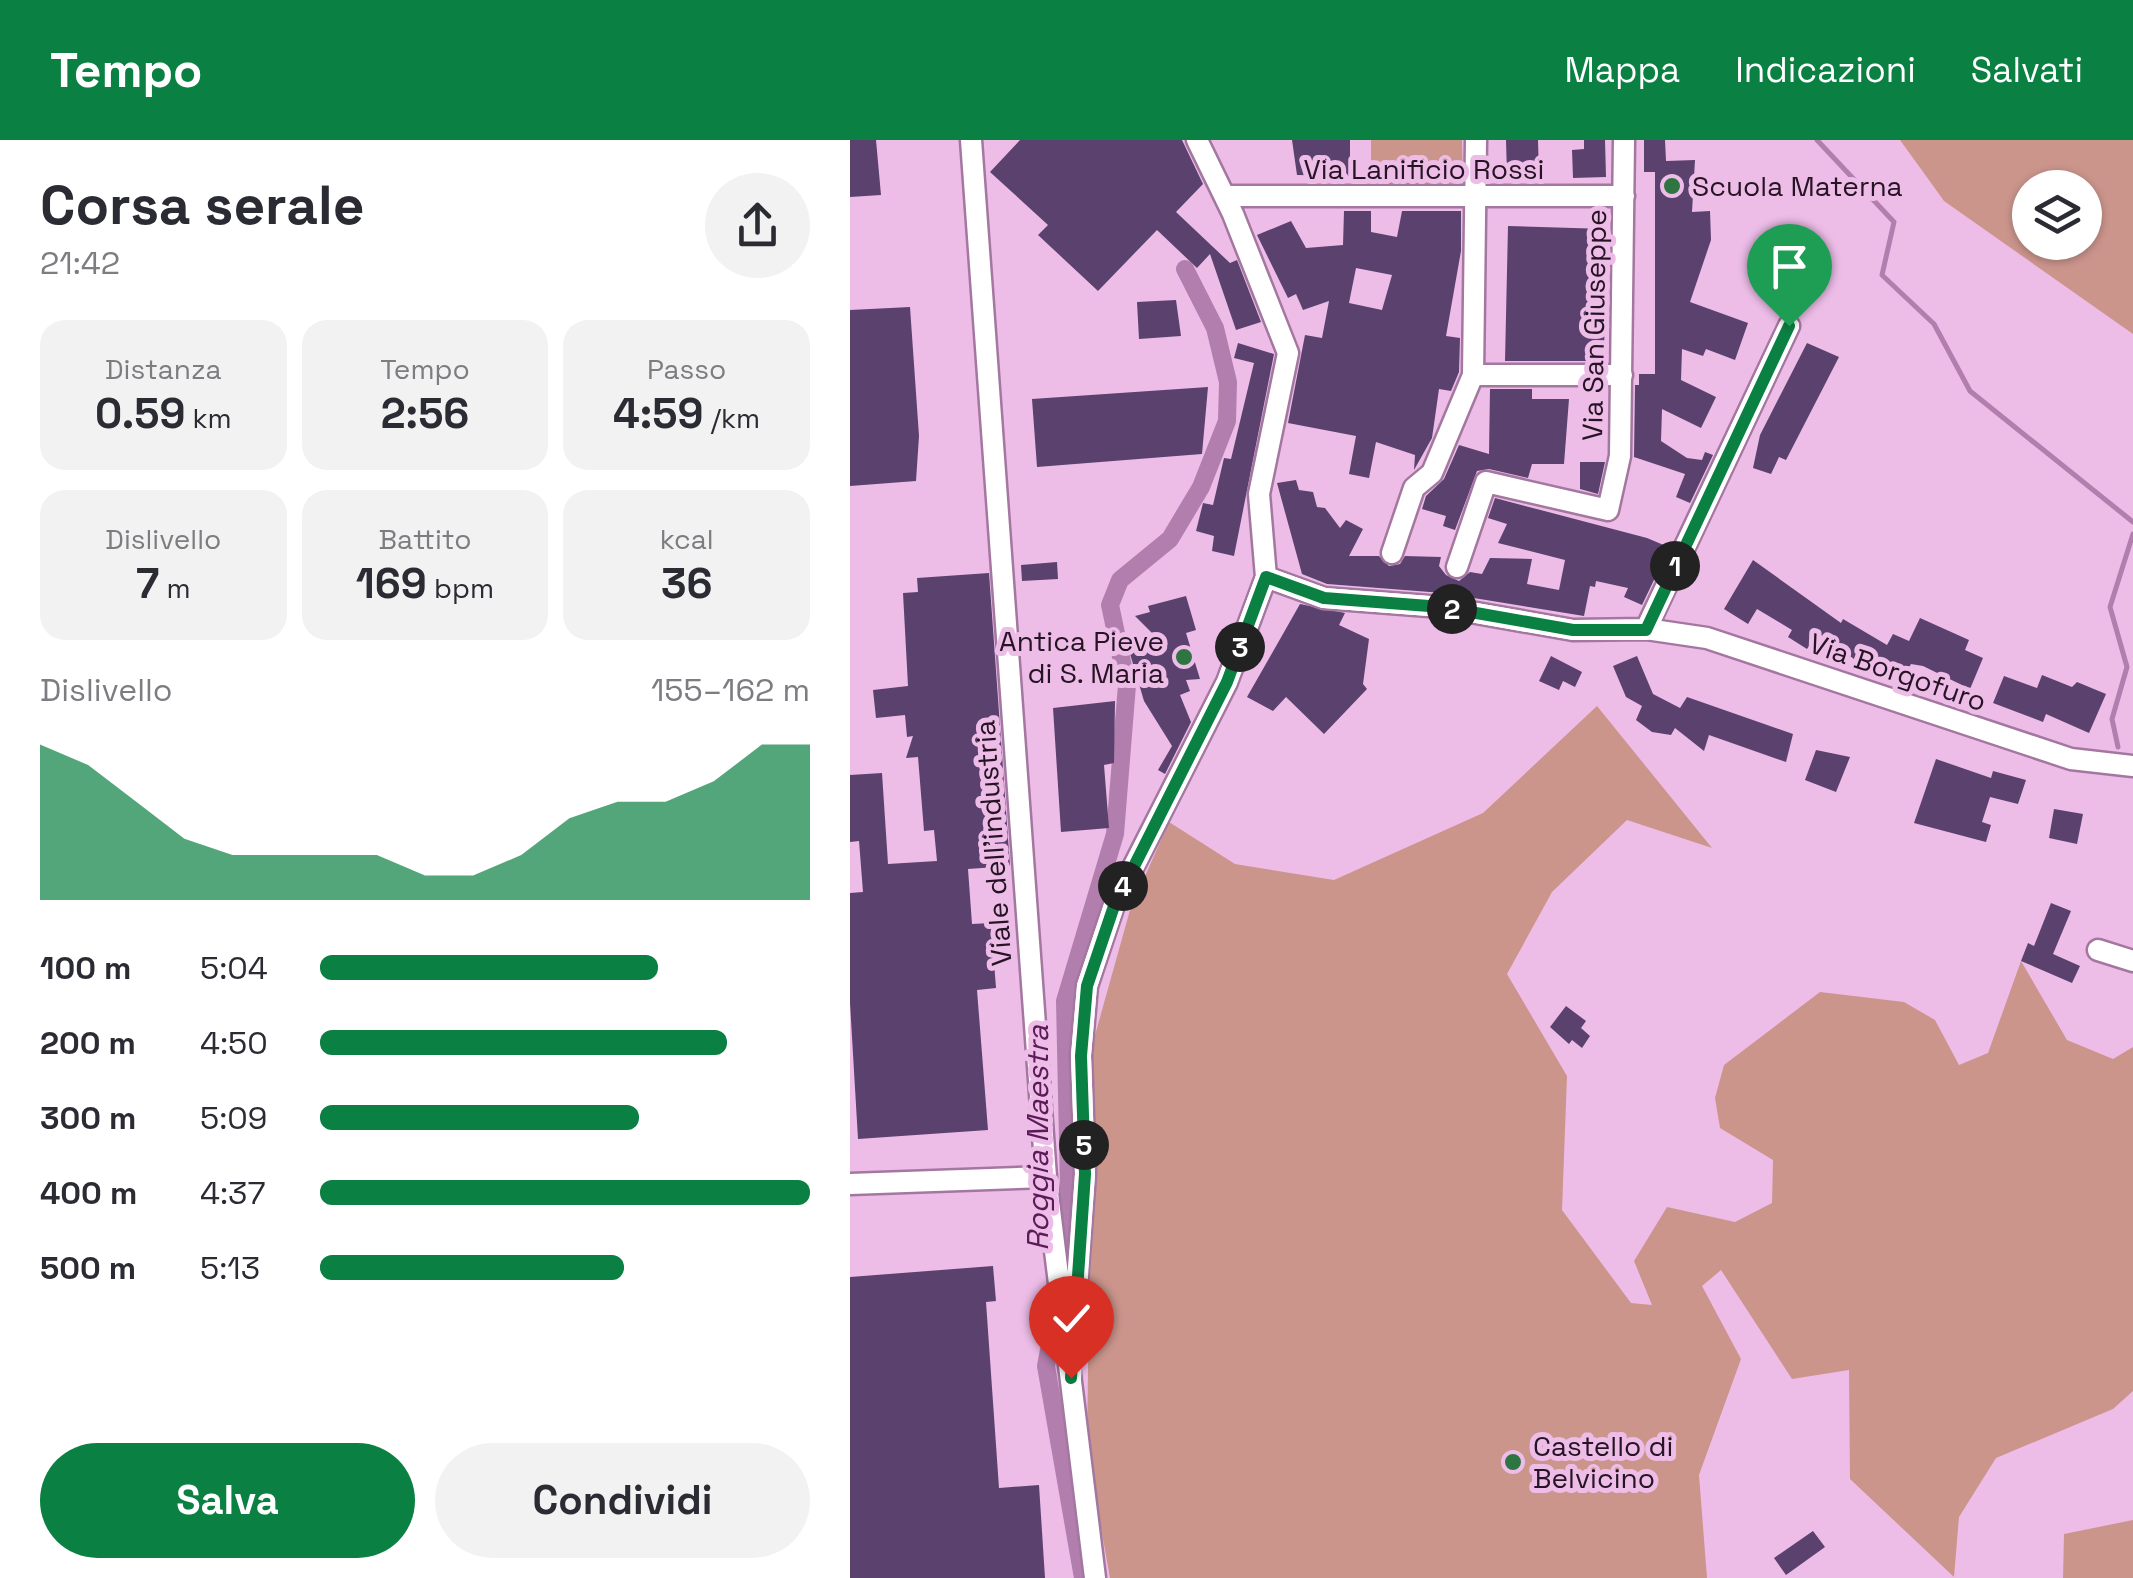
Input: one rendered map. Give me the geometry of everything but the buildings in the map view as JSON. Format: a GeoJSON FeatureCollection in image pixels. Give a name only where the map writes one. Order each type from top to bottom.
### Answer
{"type":"FeatureCollection","features":[{"type":"Feature","properties":{"kind":"street","name":"Viale dell'industria"},"geometry":{"type":"LineString","coordinates":[[972,140],[1046,1178],[1095,1578]]}},
{"type":"Feature","properties":{"kind":"street"},"geometry":{"type":"LineString","coordinates":[[1071,1378],[1085,1174],[1081,1056],[1087,986],[1114,906],[1227,682],[1266,577],[1259,494],[1288,353],[1225,196],[1197,140]]}},
{"type":"Feature","properties":{"kind":"street"},"geometry":{"type":"LineString","coordinates":[[1392,553],[1414,488],[1432,473],[1473,375],[1476,140]]}},
{"type":"Feature","properties":{"kind":"street","name":"Via San Giuseppe"},"geometry":{"type":"LineString","coordinates":[[1457,566],[1486,482],[1608,510],[1618,481],[1624,140]]}},
{"type":"Feature","properties":{"kind":"street","name":"Via Lanificio Rossi"},"geometry":{"type":"LineString","coordinates":[[1225,196],[1624,196]]}},
{"type":"Feature","properties":{"kind":"street"},"geometry":{"type":"LineString","coordinates":[[1646,630],[1789,326]]}},
{"type":"Feature","properties":{"kind":"street"},"geometry":{"type":"LineString","coordinates":[[1473,375],[1622,375]]}},
{"type":"Feature","properties":{"kind":"street","name":"Via Borgofuro"},"geometry":{"type":"LineString","coordinates":[[1266,577],[1324,598],[1442,607],[1573,630],[1646,630],[1707,638],[2071,759],[2133,766]]}},
{"type":"Feature","properties":{"kind":"street"},"geometry":{"type":"LineString","coordinates":[[2098,950],[2133,961]]}},
{"type":"Feature","properties":{"kind":"street"},"geometry":{"type":"LineString","coordinates":[[850,1184],[1046,1178]]}},
{"type":"Feature","properties":{"kind":"shaded area"},"geometry":{"type":"Polygon","coordinates":[[[1371,140],[1462,140],[1463,183],[1371,185],[1371,140]]]}},
{"type":"Feature","properties":{"kind":"shaded area"},"geometry":{"type":"Polygon","coordinates":[[[1900,140],[2133,140],[2133,334],[2028,260],[2102,260],[2102,170],[2012,170],[2012,249],[1944,201],[1900,140]]]}},
{"type":"Feature","properties":{"kind":"shaded area"},"geometry":{"type":"Polygon","coordinates":[[[1597,706],[1712,848],[1627,820],[1552,892],[1507,974],[1567,1076],[1562,1210],[1631,1303],[1652,1305],[1634,1261],[1667,1207],[1735,1222],[1772,1203],[1773,1160],[1720,1128],[1715,1098],[1724,1065],[1820,992],[1904,1002],[1935,1020],[1959,1065],[1988,1053],[2021,961],[2067,1040],[2113,1059],[2133,1047],[2133,1391],[2113,1409],[1996,1458],[1959,1517],[1954,1577],[1850,1479],[1849,1370],[1792,1379],[1721,1270],[1702,1286],[1741,1359],[1699,1475],[1707,1578],[1110,1578],[1087,1449],[1092,1046],[1130,910],[1169,822],[1235,864],[1334,880],[1483,813],[1597,706]]]}},
{"type":"Feature","properties":{"kind":"shaded area"},"geometry":{"type":"Polygon","coordinates":[[[2133,1520],[2133,1578],[2063,1578],[2064,1534],[2133,1520]]]}},
{"type":"Feature","properties":{"kind":"waterway"},"geometry":{"type":"LineString","coordinates":[[1817,140],[1894,222],[1882,275],[1934,324],[1970,391],[2133,522]]}},
{"type":"Feature","properties":{"kind":"waterway","name":"Roggia Maestra"},"geometry":{"type":"LineString","coordinates":[[1062,1277],[1070,1234],[1065,1001],[1115,834],[1127,685],[1110,605],[1120,580],[1170,539],[1201,487],[1227,421],[1228,382],[1215,328],[1185,269]]}},
{"type":"Feature","properties":{"kind":"waterway"},"geometry":{"type":"LineString","coordinates":[[2118,747],[2112,719],[2127,667],[2110,607],[2133,534]]}},
{"type":"Feature","properties":{"kind":"waterway","name":"Roggia Maestra"},"geometry":{"type":"LineString","coordinates":[[1058,1303],[1046,1366],[1083,1578]]}},
{"type":"Feature","properties":{"kind":"place","name":"Scuola Materna"},"geometry":{"type":"Point","coordinates":[1672,186]}},
{"type":"Feature","properties":{"kind":"place","name":"Antica Pieve di S. Maria"},"geometry":{"type":"Point","coordinates":[1184,657]}},
{"type":"Feature","properties":{"kind":"place","name":"Castello di Belvicino"},"geometry":{"type":"Point","coordinates":[1513,1462]}},
{"type":"Feature","properties":{"kind":"route"},"geometry":{"type":"LineString","coordinates":[[1071,1378],[1077,1246],[1085,1174],[1081,1056],[1087,986],[1114,906],[1146,834],[1227,682],[1266,577],[1324,598],[1442,607],[1573,630],[1646,630],[1789,326]]}}]}
